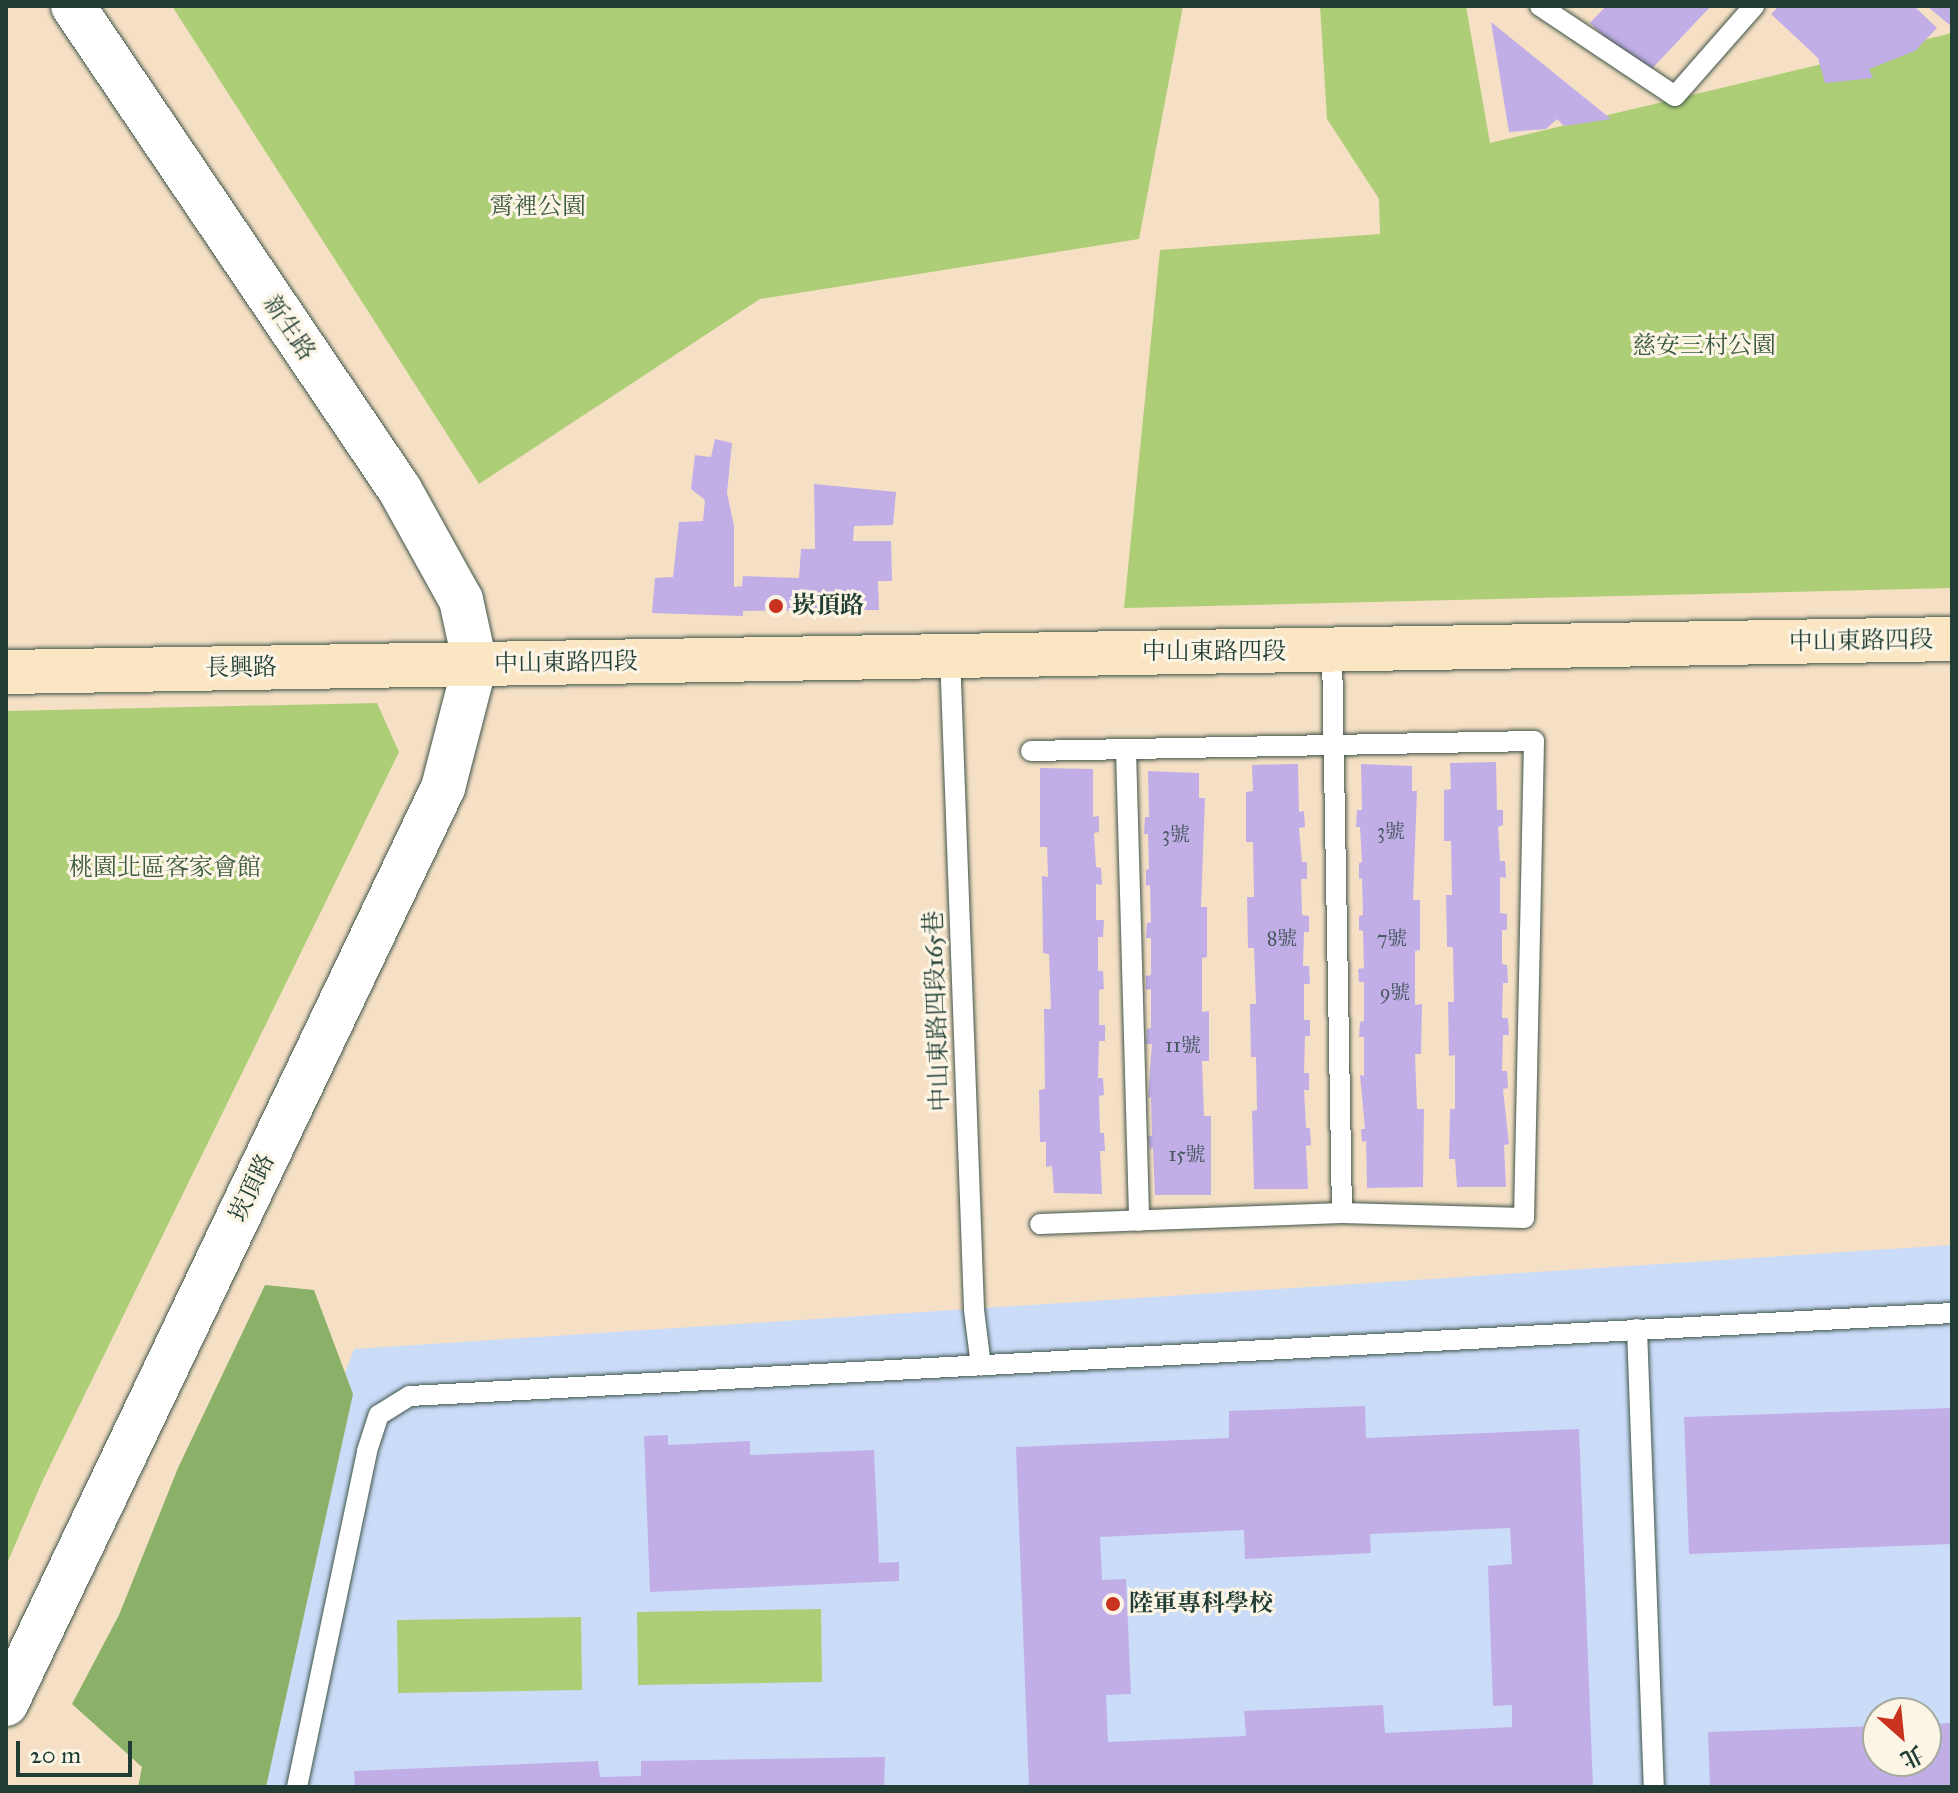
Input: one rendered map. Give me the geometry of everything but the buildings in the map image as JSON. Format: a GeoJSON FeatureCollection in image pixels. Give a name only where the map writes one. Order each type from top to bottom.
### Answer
{"type":"FeatureCollection","features":[{"type":"Feature","properties":{"kind":"main road","name":"中山東路四段"},"geometry":{"type":"LineString","coordinates":[[475,664],[1952,639]]}},
{"type":"Feature","properties":{"kind":"main road","name":"長興路"},"geometry":{"type":"LineString","coordinates":[[6,672],[475,664]]}},
{"type":"Feature","properties":{"kind":"street","name":"新生路"},"geometry":{"type":"LineString","coordinates":[[73,6],[400,490],[461,600],[475,664]]}},
{"type":"Feature","properties":{"kind":"street","name":"崁頂路"},"geometry":{"type":"LineString","coordinates":[[10,1686],[443,788],[475,664]]}},
{"type":"Feature","properties":{"kind":"lane"},"geometry":{"type":"LineString","coordinates":[[1540,6],[1675,96],[1754,6]]}},
{"type":"Feature","properties":{"kind":"lane"},"geometry":{"type":"LineString","coordinates":[[1332,651],[1342,1213]]}},
{"type":"Feature","properties":{"kind":"lane","name":"中山東路四段165巷"},"geometry":{"type":"LineString","coordinates":[[950,654],[974,1294],[981,1366]]}},
{"type":"Feature","properties":{"kind":"lane"},"geometry":{"type":"LineString","coordinates":[[1031,751],[1534,741],[1524,1218],[1342,1213],[1040,1224]]}},
{"type":"Feature","properties":{"kind":"lane"},"geometry":{"type":"LineString","coordinates":[[1126,750],[1139,1221]]}},
{"type":"Feature","properties":{"kind":"lane"},"geometry":{"type":"LineString","coordinates":[[297,1787],[367,1451],[379,1415],[410,1396],[1952,1313]]}},
{"type":"Feature","properties":{"kind":"lane"},"geometry":{"type":"LineString","coordinates":[[1637,1329],[1654,1787]]}},
{"type":"Feature","properties":{"kind":"shaded area","name":"陸軍專科學校"},"geometry":{"type":"Polygon","coordinates":[[[1952,1245],[1952,1787],[230,1787],[300,1495],[354,1349],[1952,1245]]]}},
{"type":"Feature","properties":{"kind":"green space","name":"霄裡公園"},"geometry":{"type":"Polygon","coordinates":[[[172,6],[1183,6],[1139,239],[760,299],[479,484],[172,6]]]}},
{"type":"Feature","properties":{"kind":"green space","name":"慈安三村公園"},"geometry":{"type":"Polygon","coordinates":[[[1320,6],[1466,6],[1490,143],[1952,33],[1952,588],[1124,608],[1160,250],[1380,234],[1379,199],[1327,119],[1320,6]]]}},
{"type":"Feature","properties":{"kind":"green space","name":"桃園北區客家會館"},"geometry":{"type":"Polygon","coordinates":[[[377,703],[399,752],[42,1482],[6,1566],[6,711],[377,703]]]}},
{"type":"Feature","properties":{"kind":"green space"},"geometry":{"type":"Polygon","coordinates":[[[265,1285],[314,1290],[353,1394],[266,1787],[138,1787],[142,1767],[72,1704],[119,1615],[178,1468],[265,1285]]]}},
{"type":"Feature","properties":{"kind":"green space"},"geometry":{"type":"Polygon","coordinates":[[[821,1609],[822,1682],[638,1685],[637,1612],[821,1609]]]}},
{"type":"Feature","properties":{"kind":"green space"},"geometry":{"type":"Polygon","coordinates":[[[581,1617],[582,1690],[398,1693],[397,1620],[581,1617]]]}},
{"type":"Feature","properties":{"kind":"place","name":"崁頂路"},"geometry":{"type":"Point","coordinates":[776,606]}},
{"type":"Feature","properties":{"kind":"place","name":"陸軍專科學校"},"geometry":{"type":"Point","coordinates":[1113,1604]}}]}
